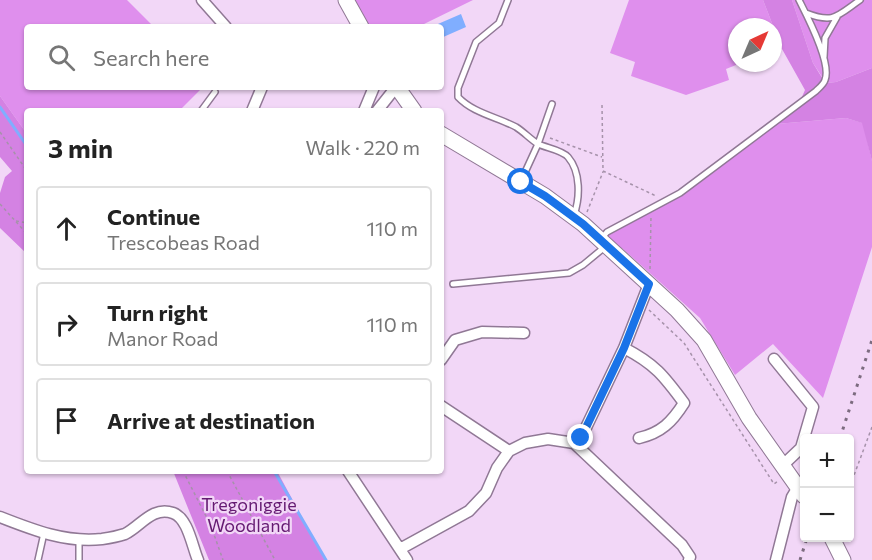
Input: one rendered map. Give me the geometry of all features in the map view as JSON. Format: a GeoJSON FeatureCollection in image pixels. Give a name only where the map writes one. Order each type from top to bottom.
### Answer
{"type":"FeatureCollection","features":[{"type":"Feature","properties":{"kind":"street"},"geometry":{"type":"LineString","coordinates":[[202,0],[223,24]]}},
{"type":"Feature","properties":{"kind":"street"},"geometry":{"type":"LineString","coordinates":[[346,0],[359,24]]}},
{"type":"Feature","properties":{"kind":"street"},"geometry":{"type":"LineString","coordinates":[[254,108],[261,90]]}},
{"type":"Feature","properties":{"kind":"street"},"geometry":{"type":"LineString","coordinates":[[365,108],[373,90]]}},
{"type":"Feature","properties":{"kind":"street"},"geometry":{"type":"LineString","coordinates":[[379,108],[394,90]]}},
{"type":"Feature","properties":{"kind":"street"},"geometry":{"type":"LineString","coordinates":[[398,90],[412,108]]}},
{"type":"Feature","properties":{"kind":"street"},"geometry":{"type":"LineString","coordinates":[[444,136],[521,182],[578,220],[677,310],[704,340],[749,418],[800,491]]}},
{"type":"Feature","properties":{"kind":"street"},"geometry":{"type":"LineString","coordinates":[[574,443],[581,438],[624,348],[649,284]]}},
{"type":"Feature","properties":{"kind":"street"},"geometry":{"type":"LineString","coordinates":[[444,356],[455,340],[482,332],[524,333]]}},
{"type":"Feature","properties":{"kind":"street"},"geometry":{"type":"LineString","coordinates":[[624,348],[645,359],[661,372],[684,403],[674,419],[653,435],[639,438]]}},
{"type":"Feature","properties":{"kind":"street"},"geometry":{"type":"LineString","coordinates":[[774,358],[813,407],[801,448],[785,469]]}},
{"type":"Feature","properties":{"kind":"street"},"geometry":{"type":"LineString","coordinates":[[444,408],[508,451]]}},
{"type":"Feature","properties":{"kind":"street"},"geometry":{"type":"LineString","coordinates":[[400,549],[469,511],[486,493],[497,468],[508,451],[525,443],[548,439],[574,443],[682,545],[690,557],[689,560]]}},
{"type":"Feature","properties":{"kind":"street"},"geometry":{"type":"LineString","coordinates":[[350,474],[407,560]]}},
{"type":"Feature","properties":{"kind":"street"},"geometry":{"type":"LineString","coordinates":[[776,560],[792,496],[800,492]]}},
{"type":"Feature","properties":{"kind":"street"},"geometry":{"type":"LineString","coordinates":[[0,517],[53,536],[102,539],[124,534],[153,513],[166,511],[176,514],[185,524],[198,560]]}},
{"type":"Feature","properties":{"kind":"street"},"geometry":{"type":"LineString","coordinates":[[834,542],[843,560]]}},
{"type":"Feature","properties":{"kind":"lane"},"geometry":{"type":"LineString","coordinates":[[508,0],[499,23],[476,42],[458,88],[458,97],[465,104],[516,128],[538,144],[567,156],[575,170],[579,188],[578,220]]}},
{"type":"Feature","properties":{"kind":"lane"},"geometry":{"type":"LineString","coordinates":[[799,0],[824,60]]}},
{"type":"Feature","properties":{"kind":"lane"},"geometry":{"type":"LineString","coordinates":[[453,284],[568,273],[583,266],[604,242],[607,232],[680,193],[820,87],[826,79],[825,38],[837,17],[860,0]]}},
{"type":"Feature","properties":{"kind":"lane"},"geometry":{"type":"LineString","coordinates":[[806,13],[822,20],[837,17]]}},
{"type":"Feature","properties":{"kind":"lane"},"geometry":{"type":"LineString","coordinates":[[203,108],[215,92]]}},
{"type":"Feature","properties":{"kind":"lane"},"geometry":{"type":"LineString","coordinates":[[521,182],[552,104]]}},
{"type":"Feature","properties":{"kind":"lane"},"geometry":{"type":"LineString","coordinates":[[38,560],[44,533]]}},
{"type":"Feature","properties":{"kind":"lane"},"geometry":{"type":"LineString","coordinates":[[79,539],[79,560]]}},
{"type":"Feature","properties":{"kind":"path"},"geometry":{"type":"LineString","coordinates":[[578,220],[603,171],[602,105]]}},
{"type":"Feature","properties":{"kind":"path"},"geometry":{"type":"LineString","coordinates":[[0,132],[24,167]]}},
{"type":"Feature","properties":{"kind":"path"},"geometry":{"type":"LineString","coordinates":[[541,135],[603,157]]}},
{"type":"Feature","properties":{"kind":"path"},"geometry":{"type":"LineString","coordinates":[[603,171],[654,195],[651,208],[649,284]]}},
{"type":"Feature","properties":{"kind":"path"},"geometry":{"type":"LineString","coordinates":[[0,204],[24,231]]}},
{"type":"Feature","properties":{"kind":"path"},"geometry":{"type":"LineString","coordinates":[[15,221],[24,222]]}},
{"type":"Feature","properties":{"kind":"path"},"geometry":{"type":"LineString","coordinates":[[643,304],[684,343],[774,484],[785,469]]}},
{"type":"Feature","properties":{"kind":"path"},"geometry":{"type":"LineString","coordinates":[[854,473],[872,427]]}},
{"type":"Feature","properties":{"kind":"path"},"geometry":{"type":"LineString","coordinates":[[185,474],[211,526],[223,560]]}},
{"type":"Feature","properties":{"kind":"path"},"geometry":{"type":"LineString","coordinates":[[228,474],[256,529],[275,560]]}},
{"type":"Feature","properties":{"kind":"shaded area"},"geometry":{"type":"Polygon","coordinates":[[[0,0],[127,0],[151,24],[24,24],[24,90],[200,90],[182,108],[24,108],[24,130],[0,96],[0,0]]]}},
{"type":"Feature","properties":{"kind":"shaded area"},"geometry":{"type":"Polygon","coordinates":[[[347,0],[473,0],[424,24],[361,24],[347,0]]]}},
{"type":"Feature","properties":{"kind":"shaded area"},"geometry":{"type":"Polygon","coordinates":[[[629,0],[763,0],[770,18],[728,18],[728,68],[726,69],[729,80],[686,95],[631,76],[635,62],[610,53],[629,0]]]}},
{"type":"Feature","properties":{"kind":"shaded area"},"geometry":{"type":"Polygon","coordinates":[[[792,0],[872,0],[872,68],[836,82],[826,83],[813,63],[792,0]]]}},
{"type":"Feature","properties":{"kind":"shaded area"},"geometry":{"type":"Polygon","coordinates":[[[846,118],[863,123],[872,161],[872,247],[823,398],[773,344],[735,375],[700,318],[623,249],[601,239],[680,193],[776,124],[846,118]]]}},
{"type":"Feature","properties":{"kind":"green space"},"geometry":{"type":"Polygon","coordinates":[[[763,0],[792,0],[813,63],[824,81],[801,99],[805,90],[782,49],[782,18],[770,18],[763,0]]]}},
{"type":"Feature","properties":{"kind":"green space"},"geometry":{"type":"Polygon","coordinates":[[[872,68],[872,161],[862,123],[846,118],[776,124],[826,83],[836,82],[872,68]]]}},
{"type":"Feature","properties":{"kind":"green space"},"geometry":{"type":"Polygon","coordinates":[[[0,96],[24,130],[24,251],[0,228],[0,193],[5,177],[12,171],[0,157],[0,96]]]}},
{"type":"Feature","properties":{"kind":"green space","name":"Tregoniggie Woodland"},"geometry":{"type":"Polygon","coordinates":[[[174,474],[279,474],[325,560],[209,560],[174,474]]]}},
{"type":"Feature","properties":{"kind":"water"},"geometry":{"type":"Polygon","coordinates":[[[461,14],[466,27],[444,37],[444,24],[438,24],[461,14]]]}},
{"type":"Feature","properties":{"kind":"waterway"},"geometry":{"type":"LineString","coordinates":[[0,107],[24,142]]}},
{"type":"Feature","properties":{"kind":"waterway"},"geometry":{"type":"LineString","coordinates":[[276,474],[326,560]]}},
{"type":"Feature","properties":{"kind":"railway"},"geometry":{"type":"LineString","coordinates":[[841,434],[872,340]]}},
{"type":"Feature","properties":{"kind":"railway"},"geometry":{"type":"LineString","coordinates":[[800,560],[806,542]]}},
{"type":"Feature","properties":{"kind":"route"},"geometry":{"type":"LineString","coordinates":[[521,182],[545,196],[583,224],[649,284],[624,348],[581,438]]}}]}
